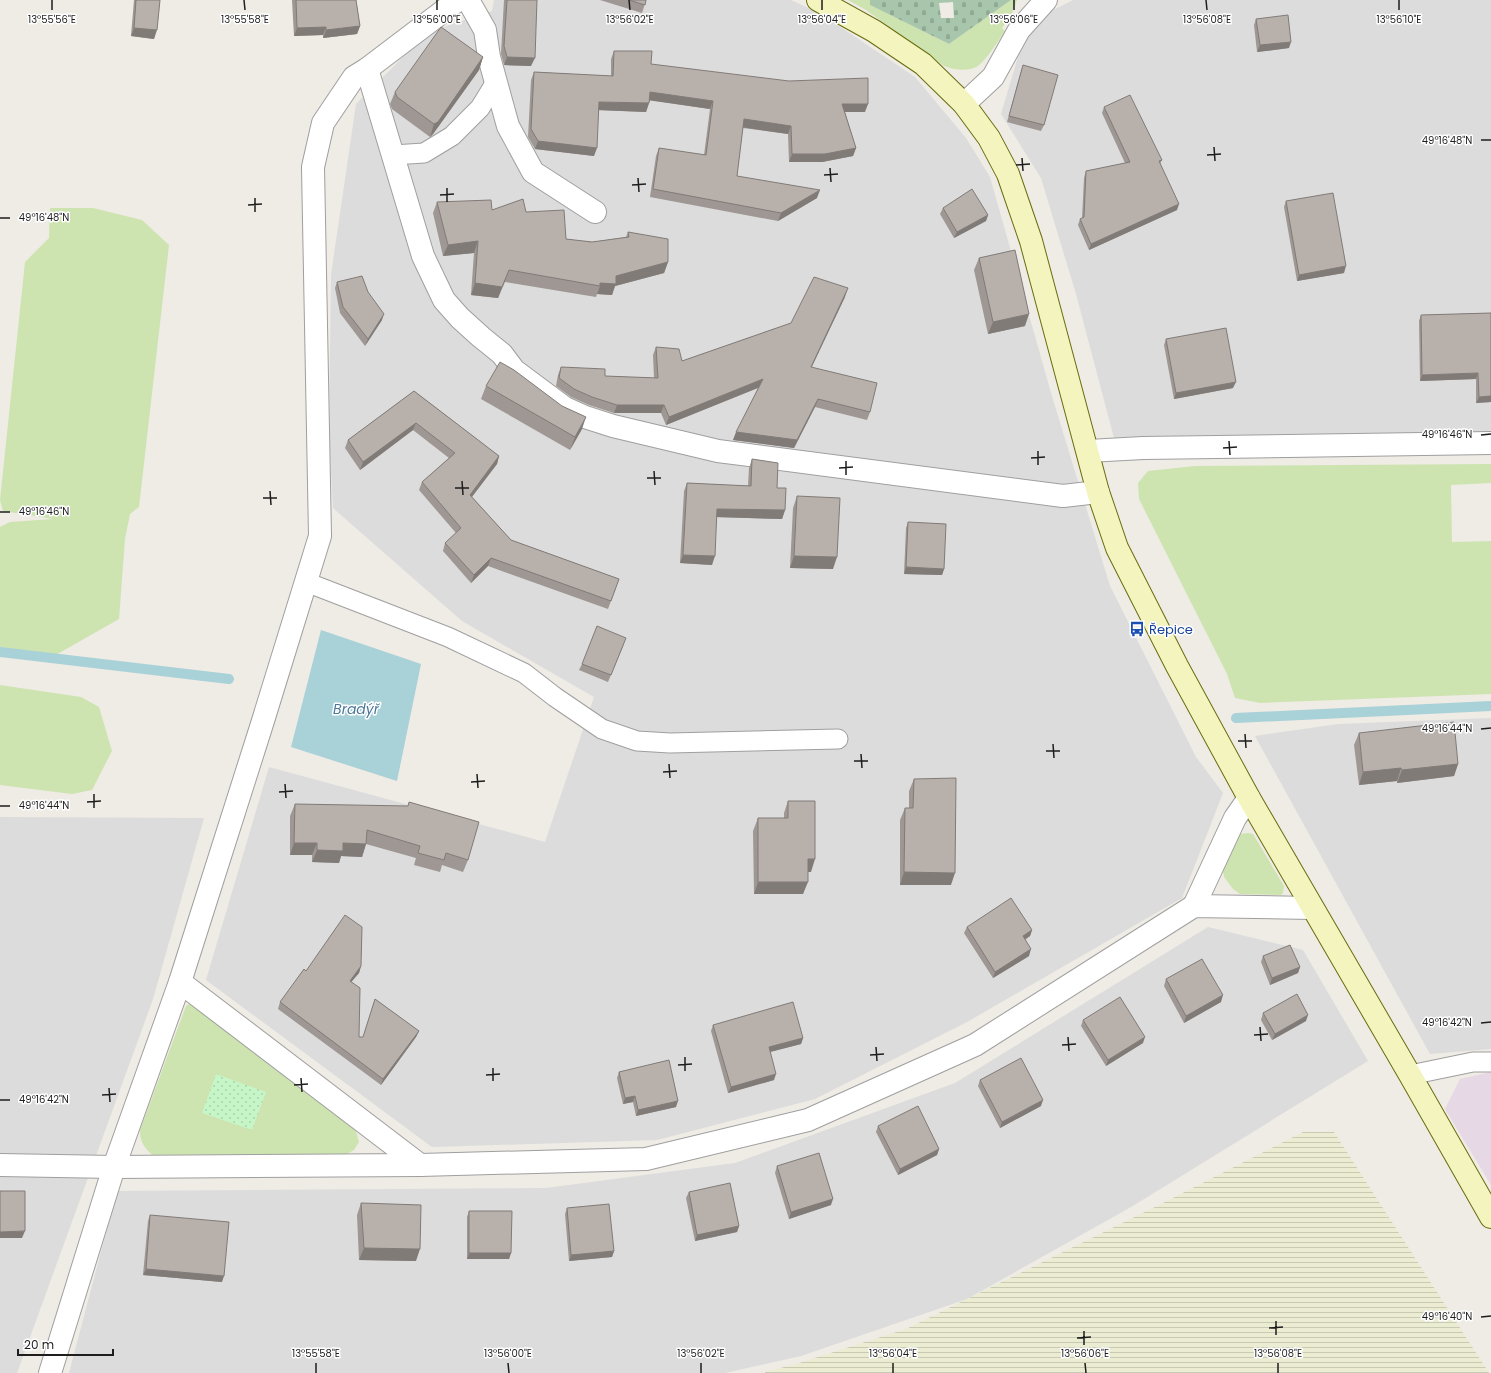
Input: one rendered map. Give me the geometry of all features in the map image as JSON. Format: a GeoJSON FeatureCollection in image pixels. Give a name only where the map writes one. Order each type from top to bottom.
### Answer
{"type":"FeatureCollection","features":[{"type":"Feature","properties":{"kind":"street"},"geometry":{"type":"LineString","coordinates":[[50,1373],[114,1166],[180,982],[320,536],[313,167],[323,123],[354,77],[367,69],[458,0]]}},
{"type":"Feature","properties":{"kind":"street"},"geometry":{"type":"LineString","coordinates":[[468,0],[485,30],[489,57],[508,126],[533,172],[595,212]]}},
{"type":"Feature","properties":{"kind":"street"},"geometry":{"type":"LineString","coordinates":[[818,0],[874,32],[923,64],[964,104],[989,138],[1008,174],[1031,241],[1098,492],[1117,548],[1177,666],[1249,798],[1410,1075],[1491,1218]]}},
{"type":"Feature","properties":{"kind":"street"},"geometry":{"type":"LineString","coordinates":[[964,104],[993,77],[1019,30],[1046,0]]}},
{"type":"Feature","properties":{"kind":"street"},"geometry":{"type":"LineString","coordinates":[[367,69],[423,256],[444,300],[460,318],[502,354],[514,370],[565,408],[585,417],[613,426],[718,451],[1063,496],[1098,492]]}},
{"type":"Feature","properties":{"kind":"street"},"geometry":{"type":"LineString","coordinates":[[1088,451],[1143,448],[1491,443]]}},
{"type":"Feature","properties":{"kind":"street"},"geometry":{"type":"LineString","coordinates":[[0,1165],[420,1165],[646,1159],[808,1120],[974,1045],[1194,906],[1235,818],[1249,798]]}},
{"type":"Feature","properties":{"kind":"street"},"geometry":{"type":"LineString","coordinates":[[1194,906],[1312,908]]}},
{"type":"Feature","properties":{"kind":"street"},"geometry":{"type":"LineString","coordinates":[[180,982],[420,1165]]}},
{"type":"Feature","properties":{"kind":"lane"},"geometry":{"type":"LineString","coordinates":[[393,155],[424,153],[452,136],[480,108],[496,82]]}},
{"type":"Feature","properties":{"kind":"lane"},"geometry":{"type":"LineString","coordinates":[[306,582],[448,637],[524,673],[555,697],[602,729],[637,741],[670,743],[838,739]]}},
{"type":"Feature","properties":{"kind":"lane"},"geometry":{"type":"LineString","coordinates":[[1410,1075],[1473,1062],[1491,1062]]}},
{"type":"Feature","properties":{"kind":"shaded area"},"geometry":{"type":"Polygon","coordinates":[[[494,0],[791,0],[821,14],[915,77],[966,138],[990,177],[1051,393],[1110,586],[1196,757],[1223,793],[1182,898],[967,1022],[815,1099],[657,1140],[432,1147],[206,980],[269,767],[545,842],[594,697],[462,621],[333,508],[329,432],[331,275],[356,104],[428,32],[492,11],[494,0]]]}},
{"type":"Feature","properties":{"kind":"shaded area"},"geometry":{"type":"Polygon","coordinates":[[[1073,0],[1491,0],[1491,432],[1114,438],[1076,294],[1041,178],[1001,114],[1028,23],[1073,0]]]}},
{"type":"Feature","properties":{"kind":"shaded area"},"geometry":{"type":"Polygon","coordinates":[[[1491,718],[1491,1049],[1430,1054],[1255,736],[1338,724],[1491,718]]]}},
{"type":"Feature","properties":{"kind":"shaded area"},"geometry":{"type":"Polygon","coordinates":[[[0,817],[204,818],[153,999],[17,1373],[0,1373],[0,817]]]}},
{"type":"Feature","properties":{"kind":"shaded area"},"geometry":{"type":"Polygon","coordinates":[[[1208,927],[1303,950],[1368,1061],[1131,1207],[967,1299],[801,1356],[725,1373],[69,1373],[117,1191],[546,1188],[735,1163],[955,1083],[1208,927]]]}},
{"type":"Feature","properties":{"kind":"shaded area"},"geometry":{"type":"Polygon","coordinates":[[[1491,1072],[1491,1185],[1445,1109],[1460,1079],[1491,1072]]]}},
{"type":"Feature","properties":{"kind":"green space"},"geometry":{"type":"Polygon","coordinates":[[[848,0],[870,0],[870,5],[949,44],[1011,0],[1017,0],[1011,16],[1002,28],[1005,31],[988,55],[978,66],[961,70],[944,66],[866,10],[848,0]]]}},
{"type":"Feature","properties":{"kind":"green space"},"geometry":{"type":"Polygon","coordinates":[[[870,0],[1011,0],[949,44],[870,5],[870,0]],[[953,2],[939,3],[941,18],[954,18],[953,2]]]}},
{"type":"Feature","properties":{"kind":"green space"},"geometry":{"type":"Polygon","coordinates":[[[50,208],[93,208],[142,220],[169,245],[139,507],[130,514],[125,539],[119,619],[54,656],[0,647],[0,527],[10,522],[53,519],[3,511],[0,500],[25,262],[49,238],[50,208]]]}},
{"type":"Feature","properties":{"kind":"green space"},"geometry":{"type":"Polygon","coordinates":[[[1491,464],[1491,483],[1451,485],[1452,542],[1491,541],[1491,694],[1260,703],[1235,698],[1227,674],[1139,499],[1138,483],[1148,471],[1195,466],[1491,464]]]}},
{"type":"Feature","properties":{"kind":"green space"},"geometry":{"type":"Polygon","coordinates":[[[0,685],[81,697],[99,707],[112,751],[92,790],[72,794],[0,785],[0,685]]]}},
{"type":"Feature","properties":{"kind":"green space"},"geometry":{"type":"Polygon","coordinates":[[[1240,834],[1253,834],[1284,886],[1283,893],[1281,895],[1240,894],[1233,889],[1224,877],[1223,871],[1236,838],[1240,834]]]}},
{"type":"Feature","properties":{"kind":"green space"},"geometry":{"type":"Polygon","coordinates":[[[192,1002],[355,1128],[359,1142],[354,1150],[347,1154],[152,1155],[143,1144],[140,1130],[186,1006],[192,1002]]]}},
{"type":"Feature","properties":{"kind":"green space"},"geometry":{"type":"Polygon","coordinates":[[[216,1074],[266,1092],[252,1130],[202,1113],[216,1074]]]}},
{"type":"Feature","properties":{"kind":"green space"},"geometry":{"type":"Polygon","coordinates":[[[1303,1132],[1334,1132],[1489,1373],[765,1373],[906,1329],[1159,1205],[1303,1132]]]}},
{"type":"Feature","properties":{"kind":"water","name":"Bradýř"},"geometry":{"type":"Polygon","coordinates":[[[321,630],[421,664],[397,781],[291,747],[321,630]]]}},
{"type":"Feature","properties":{"kind":"building"},"geometry":{"type":"Polygon","coordinates":[[[136,0],[160,0],[157,30],[134,28],[136,0]]]}},
{"type":"Feature","properties":{"kind":"building"},"geometry":{"type":"Polygon","coordinates":[[[296,0],[356,0],[360,26],[326,30],[326,27],[297,28],[296,0]]]}},
{"type":"Feature","properties":{"kind":"building"},"geometry":{"type":"Polygon","coordinates":[[[507,0],[537,0],[535,58],[507,57],[504,46],[507,0]]]}},
{"type":"Feature","properties":{"kind":"building"},"geometry":{"type":"Polygon","coordinates":[[[629,0],[646,0],[645,5],[629,0]]]}},
{"type":"Feature","properties":{"kind":"building"},"geometry":{"type":"Polygon","coordinates":[[[1288,15],[1291,42],[1260,45],[1256,19],[1288,15]]]}},
{"type":"Feature","properties":{"kind":"building"},"geometry":{"type":"Polygon","coordinates":[[[441,27],[483,57],[438,122],[434,124],[397,97],[395,92],[441,27]]]}},
{"type":"Feature","properties":{"kind":"building"},"geometry":{"type":"Polygon","coordinates":[[[614,51],[652,51],[651,64],[789,81],[868,78],[868,104],[842,104],[856,148],[825,154],[792,154],[791,126],[744,119],[737,176],[820,190],[781,213],[653,189],[659,148],[706,155],[713,101],[650,92],[649,103],[599,102],[597,148],[538,141],[531,129],[534,72],[613,76],[614,51]]]}},
{"type":"Feature","properties":{"kind":"building"},"geometry":{"type":"Polygon","coordinates":[[[1023,65],[1058,75],[1044,125],[1009,116],[1023,65]]]}},
{"type":"Feature","properties":{"kind":"building"},"geometry":{"type":"Polygon","coordinates":[[[1130,95],[1162,160],[1159,161],[1179,204],[1091,244],[1080,219],[1084,217],[1086,171],[1130,162],[1104,107],[1130,95]]]}},
{"type":"Feature","properties":{"kind":"building"},"geometry":{"type":"Polygon","coordinates":[[[972,189],[988,215],[957,232],[943,208],[972,189]]]}},
{"type":"Feature","properties":{"kind":"building"},"geometry":{"type":"Polygon","coordinates":[[[1333,193],[1346,266],[1299,275],[1286,201],[1333,193]]]}},
{"type":"Feature","properties":{"kind":"building"},"geometry":{"type":"Polygon","coordinates":[[[523,199],[526,212],[564,210],[566,239],[592,242],[629,237],[628,232],[668,239],[668,262],[616,276],[616,284],[600,283],[600,286],[509,270],[502,287],[475,283],[478,241],[448,245],[437,202],[491,200],[492,210],[523,199]]]}},
{"type":"Feature","properties":{"kind":"building"},"geometry":{"type":"Polygon","coordinates":[[[1015,250],[1029,314],[993,322],[979,258],[1015,250]]]}},
{"type":"Feature","properties":{"kind":"building"},"geometry":{"type":"Polygon","coordinates":[[[362,276],[368,292],[384,314],[368,339],[343,307],[337,282],[362,276]]]}},
{"type":"Feature","properties":{"kind":"building"},"geometry":{"type":"Polygon","coordinates":[[[814,277],[848,288],[811,367],[877,383],[870,412],[818,399],[797,440],[736,432],[763,379],[669,417],[664,405],[617,405],[592,397],[574,389],[559,378],[561,367],[605,369],[605,376],[658,378],[656,347],[679,349],[682,361],[791,323],[814,277]]]}},
{"type":"Feature","properties":{"kind":"building"},"geometry":{"type":"Polygon","coordinates":[[[1491,313],[1491,396],[1479,397],[1478,373],[1422,375],[1421,315],[1491,313]]]}},
{"type":"Feature","properties":{"kind":"building"},"geometry":{"type":"Polygon","coordinates":[[[1226,328],[1236,382],[1176,393],[1166,339],[1226,328]]]}},
{"type":"Feature","properties":{"kind":"building"},"geometry":{"type":"Polygon","coordinates":[[[500,362],[514,370],[562,406],[586,417],[575,437],[486,386],[500,362]]]}},
{"type":"Feature","properties":{"kind":"building"},"geometry":{"type":"Polygon","coordinates":[[[414,391],[499,456],[470,495],[511,540],[619,579],[611,601],[491,558],[474,575],[445,543],[461,528],[422,482],[455,453],[416,423],[363,462],[348,440],[414,391]]]}},
{"type":"Feature","properties":{"kind":"building"},"geometry":{"type":"Polygon","coordinates":[[[752,459],[778,463],[777,488],[786,488],[785,510],[717,509],[715,556],[683,555],[687,483],[751,486],[752,459]]]}},
{"type":"Feature","properties":{"kind":"building"},"geometry":{"type":"Polygon","coordinates":[[[797,496],[840,498],[837,557],[794,556],[797,496]]]}},
{"type":"Feature","properties":{"kind":"building"},"geometry":{"type":"Polygon","coordinates":[[[908,522],[946,524],[944,569],[906,567],[908,522]]]}},
{"type":"Feature","properties":{"kind":"building"},"geometry":{"type":"Polygon","coordinates":[[[597,626],[626,638],[611,675],[582,664],[597,626]]]}},
{"type":"Feature","properties":{"kind":"building"},"geometry":{"type":"Polygon","coordinates":[[[1454,722],[1458,764],[1402,770],[1401,768],[1363,772],[1359,733],[1454,722]]]}},
{"type":"Feature","properties":{"kind":"building"},"geometry":{"type":"Polygon","coordinates":[[[956,778],[955,873],[904,872],[905,808],[913,808],[914,779],[956,778]]]}},
{"type":"Feature","properties":{"kind":"building"},"geometry":{"type":"Polygon","coordinates":[[[788,801],[815,801],[815,859],[808,859],[808,882],[758,882],[758,818],[788,818],[788,801]]]}},
{"type":"Feature","properties":{"kind":"building"},"geometry":{"type":"Polygon","coordinates":[[[409,802],[479,822],[468,860],[446,853],[444,860],[418,853],[420,846],[367,830],[366,844],[343,843],[343,851],[317,850],[317,843],[294,843],[295,804],[408,806],[409,802]]]}},
{"type":"Feature","properties":{"kind":"building"},"geometry":{"type":"Polygon","coordinates":[[[1011,898],[1032,930],[1023,936],[1031,949],[995,972],[967,927],[1011,898]]]}},
{"type":"Feature","properties":{"kind":"building"},"geometry":{"type":"Polygon","coordinates":[[[345,915],[362,927],[361,966],[350,981],[360,988],[359,1037],[363,1037],[375,999],[419,1031],[383,1079],[280,1002],[304,969],[306,971],[345,915]]]}},
{"type":"Feature","properties":{"kind":"building"},"geometry":{"type":"Polygon","coordinates":[[[1290,945],[1300,967],[1272,978],[1263,956],[1290,945]]]}},
{"type":"Feature","properties":{"kind":"building"},"geometry":{"type":"Polygon","coordinates":[[[1202,959],[1223,995],[1186,1016],[1166,979],[1202,959]]]}},
{"type":"Feature","properties":{"kind":"building"},"geometry":{"type":"Polygon","coordinates":[[[1297,994],[1308,1015],[1275,1034],[1263,1013],[1297,994]]]}},
{"type":"Feature","properties":{"kind":"building"},"geometry":{"type":"Polygon","coordinates":[[[1120,997],[1145,1037],[1108,1060],[1083,1020],[1120,997]]]}},
{"type":"Feature","properties":{"kind":"building"},"geometry":{"type":"Polygon","coordinates":[[[793,1002],[803,1038],[769,1047],[776,1074],[731,1087],[713,1025],[793,1002]]]}},
{"type":"Feature","properties":{"kind":"building"},"geometry":{"type":"Polygon","coordinates":[[[1021,1058],[1043,1100],[1002,1122],[980,1080],[1021,1058]]]}},
{"type":"Feature","properties":{"kind":"building"},"geometry":{"type":"Polygon","coordinates":[[[669,1060],[678,1101],[638,1110],[635,1096],[625,1098],[619,1072],[669,1060]]]}},
{"type":"Feature","properties":{"kind":"building"},"geometry":{"type":"Polygon","coordinates":[[[918,1106],[939,1149],[900,1169],[878,1126],[918,1106]]]}},
{"type":"Feature","properties":{"kind":"building"},"geometry":{"type":"Polygon","coordinates":[[[819,1153],[833,1199],[791,1212],[777,1166],[819,1153]]]}},
{"type":"Feature","properties":{"kind":"building"},"geometry":{"type":"Polygon","coordinates":[[[730,1183],[739,1226],[697,1235],[689,1192],[730,1183]]]}},
{"type":"Feature","properties":{"kind":"building"},"geometry":{"type":"Polygon","coordinates":[[[0,1191],[25,1191],[25,1231],[0,1232],[0,1191]]]}},
{"type":"Feature","properties":{"kind":"building"},"geometry":{"type":"Polygon","coordinates":[[[361,1203],[421,1205],[420,1249],[364,1248],[361,1203]]]}},
{"type":"Feature","properties":{"kind":"building"},"geometry":{"type":"Polygon","coordinates":[[[609,1204],[614,1251],[571,1255],[567,1208],[609,1204]]]}},
{"type":"Feature","properties":{"kind":"building"},"geometry":{"type":"Polygon","coordinates":[[[469,1211],[512,1211],[511,1253],[469,1253],[469,1211]]]}},
{"type":"Feature","properties":{"kind":"building"},"geometry":{"type":"Polygon","coordinates":[[[150,1215],[229,1222],[224,1276],[146,1269],[150,1215]]]}},
{"type":"Feature","properties":{"kind":"waterway"},"geometry":{"type":"LineString","coordinates":[[0,652],[229,679]]}},
{"type":"Feature","properties":{"kind":"waterway"},"geometry":{"type":"LineString","coordinates":[[1236,718],[1491,706]]}},
{"type":"Feature","properties":{"kind":"place","name":"Řepice"},"geometry":{"type":"Point","coordinates":[1137,629]}}]}
